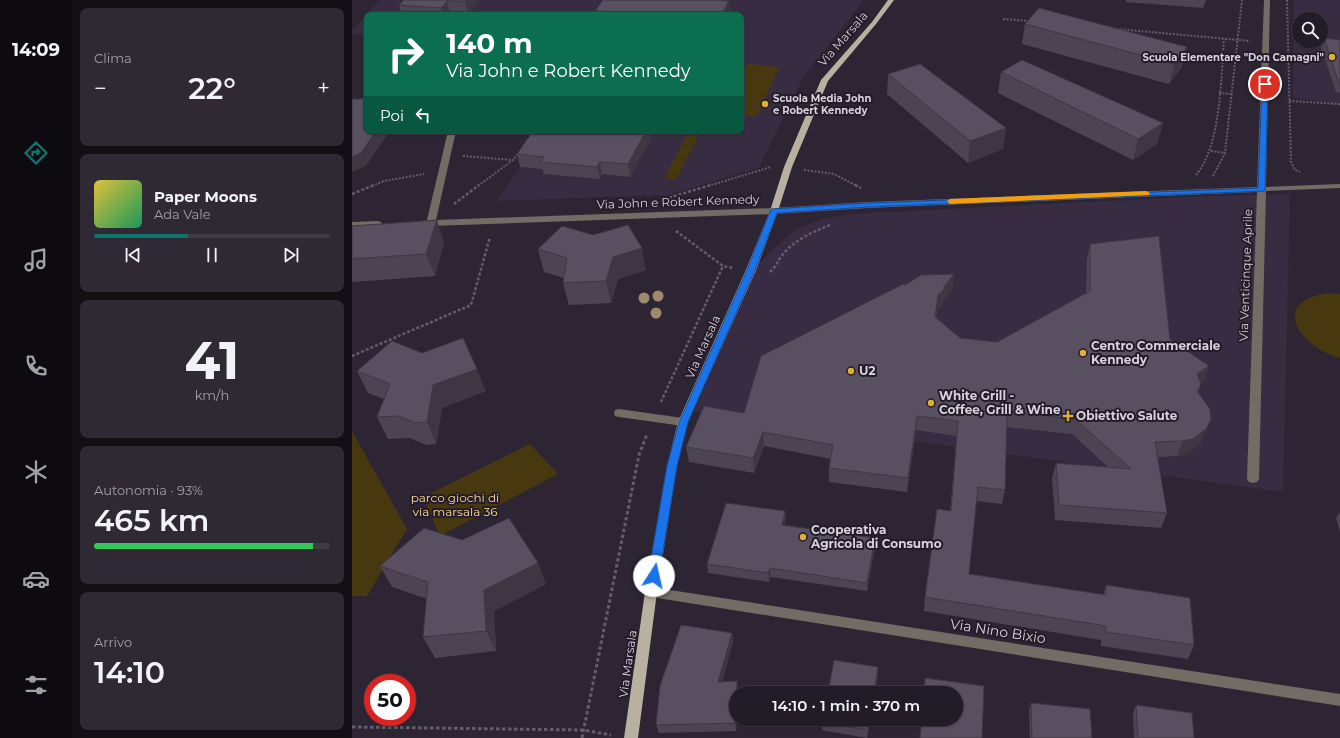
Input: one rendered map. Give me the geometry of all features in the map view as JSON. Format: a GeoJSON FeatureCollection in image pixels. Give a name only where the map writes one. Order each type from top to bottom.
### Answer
{"type":"FeatureCollection","features":[{"type":"Feature","properties":{"kind":"main road","name":"Via Marsala"},"geometry":{"type":"LineString","coordinates":[[631,738],[651,592],[672,466],[683,422],[751,270],[774,211],[788,167],[825,80],[874,23],[891,0]]}},
{"type":"Feature","properties":{"kind":"street","name":"Via Venticinque Aprile"},"geometry":{"type":"LineString","coordinates":[[1253,479],[1268,0]]}},
{"type":"Feature","properties":{"kind":"street"},"geometry":{"type":"LineString","coordinates":[[431,223],[451,134]]}},
{"type":"Feature","properties":{"kind":"street","name":"Via John e Robert Kennedy"},"geometry":{"type":"LineString","coordinates":[[417,223],[774,211],[868,205],[1340,186]]}},
{"type":"Feature","properties":{"kind":"street"},"geometry":{"type":"LineString","coordinates":[[352,225],[389,224]]}},
{"type":"Feature","properties":{"kind":"street"},"geometry":{"type":"LineString","coordinates":[[619,414],[683,422]]}},
{"type":"Feature","properties":{"kind":"street","name":"Via Nino Bixio"},"geometry":{"type":"LineString","coordinates":[[651,592],[1340,700]]}},
{"type":"Feature","properties":{"kind":"path"},"geometry":{"type":"LineString","coordinates":[[1205,191],[1224,153],[1242,0]]}},
{"type":"Feature","properties":{"kind":"path"},"geometry":{"type":"LineString","coordinates":[[1288,0],[1291,162],[1295,170],[1301,172]]}},
{"type":"Feature","properties":{"kind":"path"},"geometry":{"type":"LineString","coordinates":[[1003,19],[1034,22]]}},
{"type":"Feature","properties":{"kind":"path"},"geometry":{"type":"LineString","coordinates":[[1113,29],[1266,42]]}},
{"type":"Feature","properties":{"kind":"path"},"geometry":{"type":"LineString","coordinates":[[1190,175],[1198,174],[1210,151],[1219,93],[1224,39]]}},
{"type":"Feature","properties":{"kind":"path"},"geometry":{"type":"LineString","coordinates":[[1219,93],[1232,94]]}},
{"type":"Feature","properties":{"kind":"path"},"geometry":{"type":"LineString","coordinates":[[1289,101],[1340,104]]}},
{"type":"Feature","properties":{"kind":"path"},"geometry":{"type":"LineString","coordinates":[[448,222],[454,203],[513,160],[522,148]]}},
{"type":"Feature","properties":{"kind":"path"},"geometry":{"type":"LineString","coordinates":[[1210,151],[1224,153]]}},
{"type":"Feature","properties":{"kind":"path"},"geometry":{"type":"LineString","coordinates":[[446,155],[513,160]]}},
{"type":"Feature","properties":{"kind":"path"},"geometry":{"type":"LineString","coordinates":[[770,167],[670,197],[667,224],[722,266],[771,272],[782,255],[796,242],[814,231],[832,224]]}},
{"type":"Feature","properties":{"kind":"path"},"geometry":{"type":"LineString","coordinates":[[788,167],[834,174],[867,191],[868,205]]}},
{"type":"Feature","properties":{"kind":"path"},"geometry":{"type":"LineString","coordinates":[[352,194],[394,178],[443,171]]}},
{"type":"Feature","properties":{"kind":"path"},"geometry":{"type":"LineString","coordinates":[[352,356],[472,305],[494,220]]}},
{"type":"Feature","properties":{"kind":"path"},"geometry":{"type":"LineString","coordinates":[[582,738],[639,455],[653,418],[722,266]]}},
{"type":"Feature","properties":{"kind":"path"},"geometry":{"type":"LineString","coordinates":[[352,727],[583,730],[614,735]]}},
{"type":"Feature","properties":{"kind":"shaded area","name":"Scuola Media John e Robert Kennedy"},"geometry":{"type":"Polygon","coordinates":[[[379,0],[864,0],[803,78],[759,168],[668,195],[497,201],[543,134],[744,134],[744,12],[369,12],[379,0]]]}},
{"type":"Feature","properties":{"kind":"shaded area"},"geometry":{"type":"Polygon","coordinates":[[[1294,0],[1340,0],[1340,106],[1293,97],[1294,48],[1328,48],[1328,12],[1294,12],[1294,0]]]}},
{"type":"Feature","properties":{"kind":"shaded area","name":"Scuola Media John e Robert Kennedy"},"geometry":{"type":"Polygon","coordinates":[[[364,17],[364,35],[352,34],[352,31],[364,17]]]}},
{"type":"Feature","properties":{"kind":"shaded area"},"geometry":{"type":"Polygon","coordinates":[[[1290,194],[1283,492],[694,411],[757,265],[797,229],[821,219],[848,214],[1207,196],[1290,194]]]}},
{"type":"Feature","properties":{"kind":"green space"},"geometry":{"type":"Polygon","coordinates":[[[748,64],[779,67],[757,116],[744,115],[744,72],[748,64]]]}},
{"type":"Feature","properties":{"kind":"green space"},"geometry":{"type":"Polygon","coordinates":[[[687,134],[699,134],[676,180],[664,178],[687,134]]]}},
{"type":"Feature","properties":{"kind":"green space"},"geometry":{"type":"Polygon","coordinates":[[[1329,293],[1340,294],[1340,358],[1326,353],[1313,345],[1303,335],[1297,325],[1295,314],[1299,305],[1310,298],[1329,293]]]}},
{"type":"Feature","properties":{"kind":"green space"},"geometry":{"type":"Polygon","coordinates":[[[352,431],[407,529],[367,596],[352,596],[352,431]]]}},
{"type":"Feature","properties":{"kind":"green space","name":"parco giochi di via marsala 36"},"geometry":{"type":"Polygon","coordinates":[[[530,444],[558,474],[440,536],[423,497],[530,444]]]}},
{"type":"Feature","properties":{"kind":"building"},"geometry":{"type":"Polygon","coordinates":[[[404,0],[467,0],[465,2],[447,1],[441,8],[399,5],[404,0]]]}},
{"type":"Feature","properties":{"kind":"building"},"geometry":{"type":"Polygon","coordinates":[[[603,0],[729,1],[723,12],[595,11],[603,0]]]}},
{"type":"Feature","properties":{"kind":"building"},"geometry":{"type":"Polygon","coordinates":[[[1039,8],[1187,47],[1174,64],[1025,24],[1039,8]]]}},
{"type":"Feature","properties":{"kind":"building"},"geometry":{"type":"Polygon","coordinates":[[[1328,38],[1340,40],[1339,84],[1327,48],[1328,38]]]}},
{"type":"Feature","properties":{"kind":"building"},"geometry":{"type":"Polygon","coordinates":[[[1022,60],[1163,123],[1138,139],[1001,72],[1022,60]]]}},
{"type":"Feature","properties":{"kind":"building"},"geometry":{"type":"Polygon","coordinates":[[[920,64],[1006,128],[970,141],[888,74],[920,64]]]}},
{"type":"Feature","properties":{"kind":"building"},"geometry":{"type":"Polygon","coordinates":[[[352,99],[364,99],[364,134],[374,134],[361,153],[352,157],[352,99]]]}},
{"type":"Feature","properties":{"kind":"building"},"geometry":{"type":"Polygon","coordinates":[[[531,134],[644,134],[628,164],[600,162],[597,167],[540,162],[544,157],[517,154],[531,134]]]}},
{"type":"Feature","properties":{"kind":"building"},"geometry":{"type":"Polygon","coordinates":[[[437,220],[426,254],[352,259],[352,226],[437,220]]]}},
{"type":"Feature","properties":{"kind":"building"},"geometry":{"type":"Polygon","coordinates":[[[628,225],[642,248],[613,257],[606,281],[563,283],[567,258],[538,249],[562,226],[593,235],[628,225]]]}},
{"type":"Feature","properties":{"kind":"building"},"geometry":{"type":"Polygon","coordinates":[[[1159,236],[1170,339],[1209,366],[1197,374],[1201,384],[1197,391],[1210,409],[1211,419],[1207,428],[1193,439],[1183,441],[1155,442],[1167,513],[1059,505],[1056,463],[1131,469],[1075,419],[1007,412],[1005,490],[978,487],[969,574],[1106,595],[1106,585],[1190,598],[1194,645],[1106,632],[1106,626],[925,597],[937,509],[951,511],[958,421],[917,416],[908,478],[829,468],[833,445],[763,432],[753,458],[686,447],[704,406],[744,413],[761,356],[903,284],[905,285],[921,275],[954,274],[944,287],[944,290],[938,295],[935,317],[960,338],[997,342],[1090,291],[1090,244],[1159,236]]]}},
{"type":"Feature","properties":{"kind":"building"},"geometry":{"type":"Polygon","coordinates":[[[463,338],[477,369],[433,385],[427,422],[415,423],[399,416],[377,417],[390,384],[357,371],[392,341],[422,353],[463,338]]]}},
{"type":"Feature","properties":{"kind":"building"},"geometry":{"type":"Polygon","coordinates":[[[726,503],[785,511],[782,525],[875,538],[867,583],[770,568],[768,573],[707,564],[726,503]]]}},
{"type":"Feature","properties":{"kind":"building"},"geometry":{"type":"Polygon","coordinates":[[[509,518],[538,563],[484,590],[486,631],[423,637],[428,582],[380,566],[424,528],[462,540],[509,518]]]}},
{"type":"Feature","properties":{"kind":"building"},"geometry":{"type":"Polygon","coordinates":[[[681,625],[732,633],[718,682],[737,681],[737,686],[729,686],[729,723],[656,725],[660,686],[681,625]]]}},
{"type":"Feature","properties":{"kind":"building"},"geometry":{"type":"Polygon","coordinates":[[[834,660],[878,667],[875,686],[829,686],[834,660]]]}},
{"type":"Feature","properties":{"kind":"building"},"geometry":{"type":"Polygon","coordinates":[[[925,678],[984,686],[982,738],[920,738],[921,726],[963,726],[963,686],[924,686],[925,678]]]}},
{"type":"Feature","properties":{"kind":"building"},"geometry":{"type":"Polygon","coordinates":[[[1031,703],[1090,709],[1092,738],[1032,738],[1031,703]]]}},
{"type":"Feature","properties":{"kind":"building"},"geometry":{"type":"Polygon","coordinates":[[[1136,705],[1192,713],[1194,738],[1138,738],[1136,705]]]}},
{"type":"Feature","properties":{"kind":"building"},"geometry":{"type":"Polygon","coordinates":[[[845,726],[869,726],[868,730],[845,726]]]}},
{"type":"Feature","properties":{"kind":"slow traffic"},"geometry":{"type":"LineString","coordinates":[[950,201],[1146,193]]}},
{"type":"Feature","properties":{"kind":"place","name":"Scuola Elementare \"Don Camagni\""},"geometry":{"type":"Point","coordinates":[1332,57]}},
{"type":"Feature","properties":{"kind":"place","name":"Scuola Media John e Robert Kennedy"},"geometry":{"type":"Point","coordinates":[765,104]}},
{"type":"Feature","properties":{"kind":"place","name":"Centro Commerciale Kennedy"},"geometry":{"type":"Point","coordinates":[1083,353]}},
{"type":"Feature","properties":{"kind":"place","name":"U2"},"geometry":{"type":"Point","coordinates":[851,371]}},
{"type":"Feature","properties":{"kind":"place","name":"White Grill - Coffee, Grill & Wine"},"geometry":{"type":"Point","coordinates":[931,403]}},
{"type":"Feature","properties":{"kind":"place","name":"Obiettivo Salute"},"geometry":{"type":"Point","coordinates":[1068,416]}},
{"type":"Feature","properties":{"kind":"place","name":"Cooperativa Agricola di Consumo"},"geometry":{"type":"Point","coordinates":[803,537]}},
{"type":"Feature","properties":{"kind":"route"},"geometry":{"type":"LineString","coordinates":[[654,576],[672,466],[683,422],[751,270],[774,211],[868,205],[1262,190],[1265,84]]}}]}
